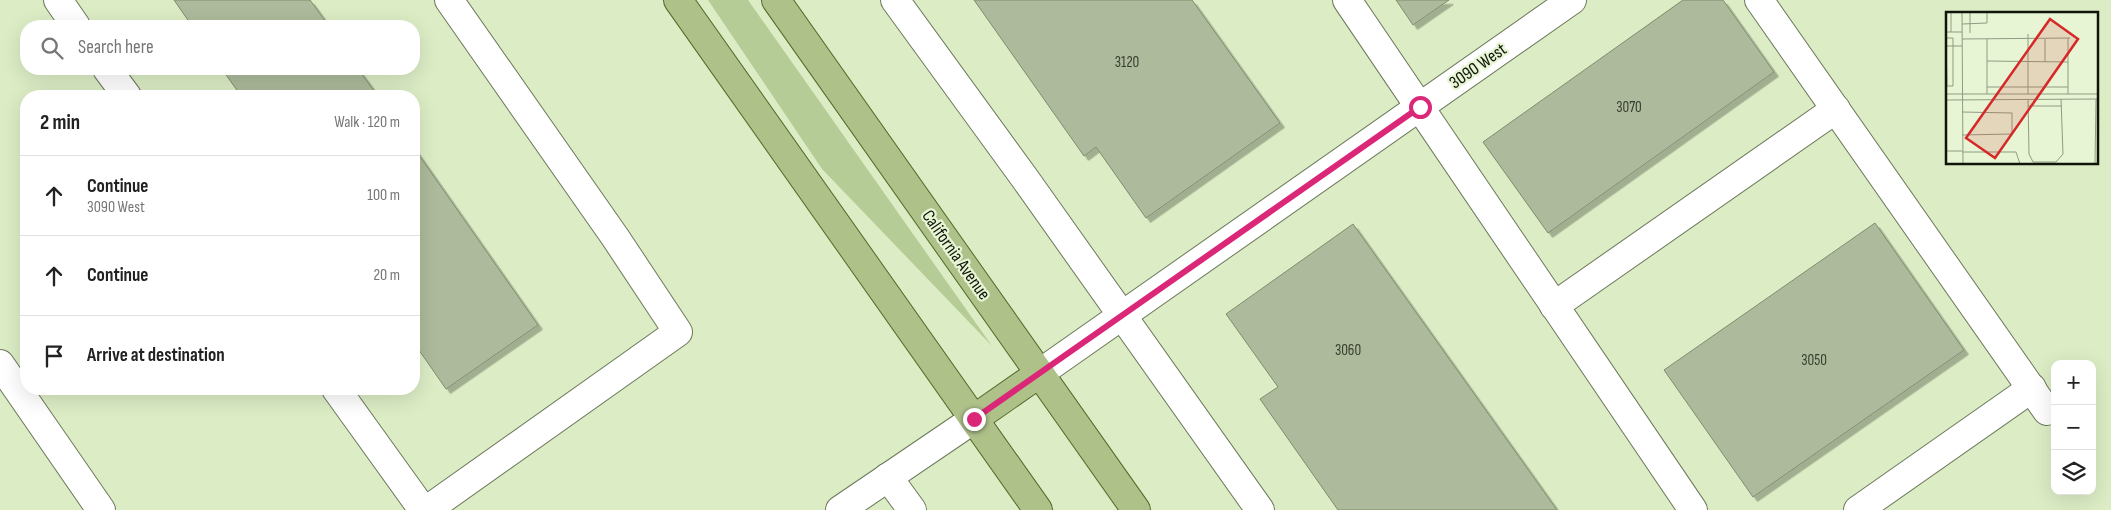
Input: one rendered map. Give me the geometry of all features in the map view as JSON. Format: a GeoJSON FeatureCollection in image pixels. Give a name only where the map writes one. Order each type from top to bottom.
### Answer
{"type":"FeatureCollection","features":[{"type":"Feature","properties":{"kind":"main road"},"geometry":{"type":"LineString","coordinates":[[678,0],[1038,510]]}},
{"type":"Feature","properties":{"kind":"main road","name":"California Avenue"},"geometry":{"type":"LineString","coordinates":[[776,0],[1136,510]]}},
{"type":"Feature","properties":{"kind":"main road"},"geometry":{"type":"LineString","coordinates":[[974,419],[1040,373]]}},
{"type":"Feature","properties":{"kind":"lane"},"geometry":{"type":"LineString","coordinates":[[58,0],[72,20]]}},
{"type":"Feature","properties":{"kind":"lane"},"geometry":{"type":"LineString","coordinates":[[427,510],[678,332],[615,237],[449,0]]}},
{"type":"Feature","properties":{"kind":"lane"},"geometry":{"type":"LineString","coordinates":[[895,0],[1260,510]]}},
{"type":"Feature","properties":{"kind":"lane"},"geometry":{"type":"LineString","coordinates":[[1347,0],[1693,510]]}},
{"type":"Feature","properties":{"kind":"lane","name":"3090 West"},"geometry":{"type":"LineString","coordinates":[[1040,373],[1572,0]]}},
{"type":"Feature","properties":{"kind":"lane"},"geometry":{"type":"LineString","coordinates":[[1759,0],[2047,411]]}},
{"type":"Feature","properties":{"kind":"lane"},"geometry":{"type":"LineString","coordinates":[[111,75],[122,90]]}},
{"type":"Feature","properties":{"kind":"lane"},"geometry":{"type":"LineString","coordinates":[[1554,306],[1836,109]]}},
{"type":"Feature","properties":{"kind":"lane"},"geometry":{"type":"LineString","coordinates":[[0,364],[20,393]]}},
{"type":"Feature","properties":{"kind":"lane"},"geometry":{"type":"LineString","coordinates":[[1858,510],[2032,388]]}},
{"type":"Feature","properties":{"kind":"lane"},"geometry":{"type":"LineString","coordinates":[[22,395],[102,510]]}},
{"type":"Feature","properties":{"kind":"lane"},"geometry":{"type":"LineString","coordinates":[[340,395],[423,510]]}},
{"type":"Feature","properties":{"kind":"lane"},"geometry":{"type":"LineString","coordinates":[[840,510],[974,419]]}},
{"type":"Feature","properties":{"kind":"lane"},"geometry":{"type":"LineString","coordinates":[[888,477],[912,510]]}},
{"type":"Feature","properties":{"kind":"shaded area"},"geometry":{"type":"Polygon","coordinates":[[[0,0],[2111,0],[2111,510],[0,510],[0,0]]]}},
{"type":"Feature","properties":{"kind":"shaded area"},"geometry":{"type":"Polygon","coordinates":[[[708,0],[748,0],[992,346],[822,169],[708,0]]]}},
{"type":"Feature","properties":{"kind":"building"},"geometry":{"type":"Polygon","coordinates":[[[174,0],[310,0],[325,20],[188,20],[174,0]]]}},
{"type":"Feature","properties":{"kind":"building"},"geometry":{"type":"Polygon","coordinates":[[[974,0],[1192,0],[1280,123],[1146,218],[1096,147],[1084,156],[974,0]]]}},
{"type":"Feature","properties":{"kind":"building"},"geometry":{"type":"Polygon","coordinates":[[[1396,0],[1449,0],[1413,25],[1396,0]]]}},
{"type":"Feature","properties":{"kind":"building"},"geometry":{"type":"Polygon","coordinates":[[[1683,0],[1723,0],[1774,72],[1548,233],[1483,142],[1683,0]]]}},
{"type":"Feature","properties":{"kind":"building"},"geometry":{"type":"Polygon","coordinates":[[[226,75],[362,75],[374,90],[237,90],[226,75]]]}},
{"type":"Feature","properties":{"kind":"building"},"geometry":{"type":"Polygon","coordinates":[[[420,157],[538,325],[446,389],[420,352],[420,157]]]}},
{"type":"Feature","properties":{"kind":"building"},"geometry":{"type":"Polygon","coordinates":[[[1875,223],[1964,350],[1753,497],[1664,370],[1875,223]]]}},
{"type":"Feature","properties":{"kind":"building"},"geometry":{"type":"Polygon","coordinates":[[[1353,224],[1557,510],[1338,510],[1260,399],[1278,387],[1226,314],[1353,224]]]}},
{"type":"Feature","properties":{"kind":"route"},"geometry":{"type":"LineString","coordinates":[[974,419],[1420,107]]}}]}
